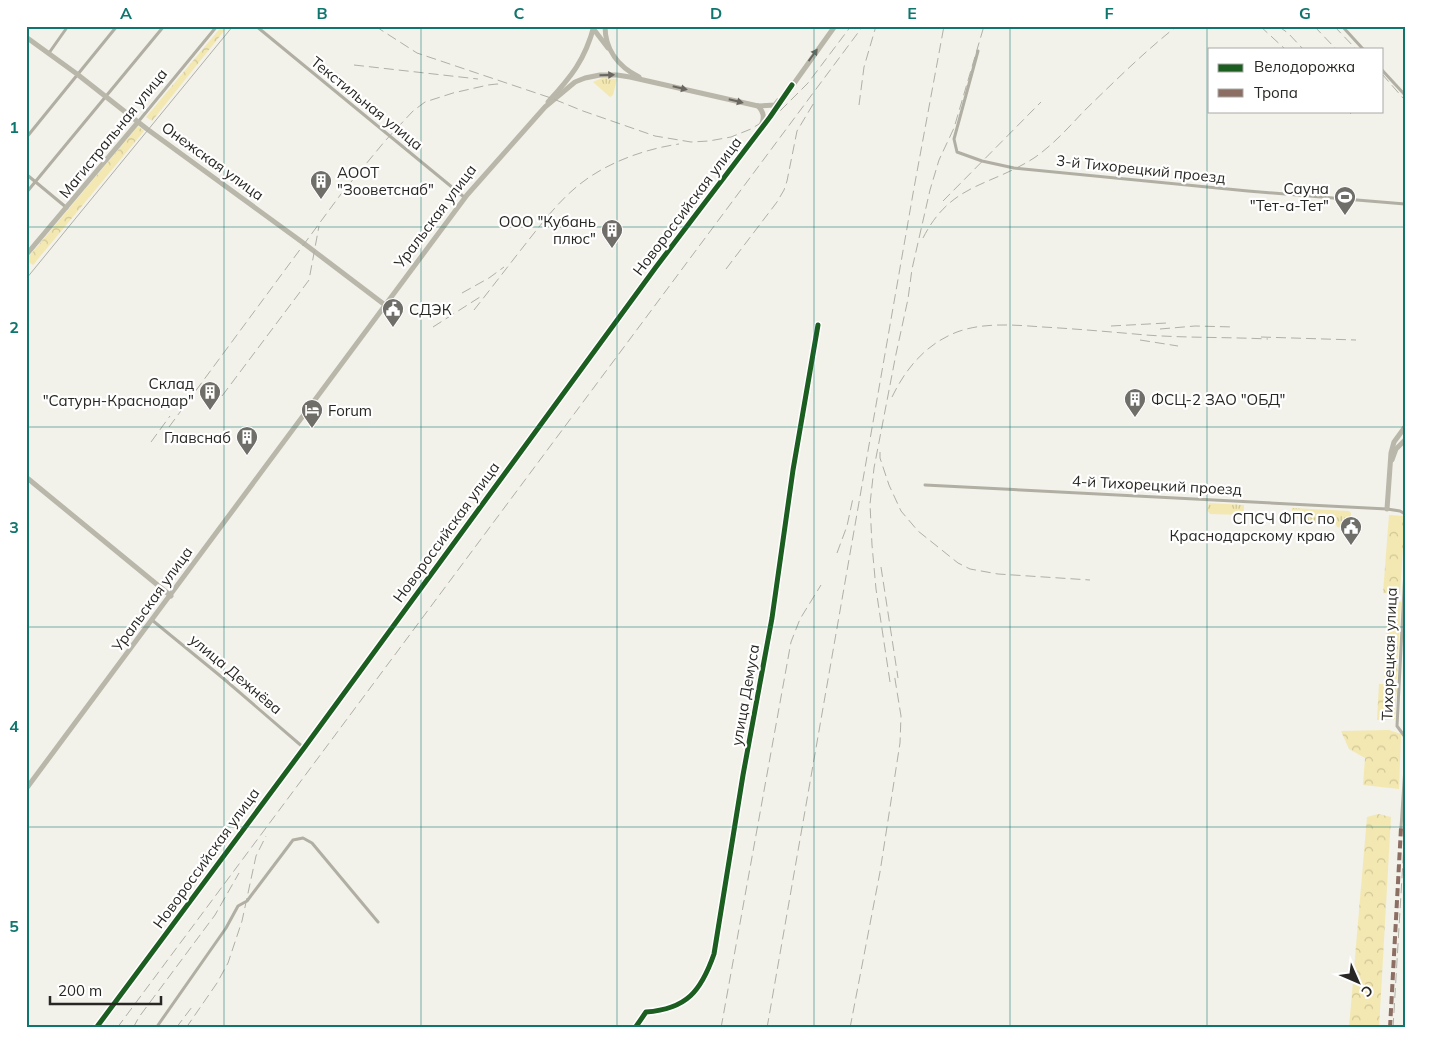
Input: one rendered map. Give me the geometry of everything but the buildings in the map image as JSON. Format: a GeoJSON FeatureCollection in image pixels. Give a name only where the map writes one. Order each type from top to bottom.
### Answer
{"type":"FeatureCollection","features":[{"type":"Feature","properties":{"kind":"street"},"geometry":{"type":"LineString","coordinates":[[49,54],[68,26]]}},
{"type":"Feature","properties":{"kind":"street"},"geometry":{"type":"LineString","coordinates":[[26,138],[117,26]]}},
{"type":"Feature","properties":{"kind":"street"},"geometry":{"type":"LineString","coordinates":[[26,194],[164,26]]}},
{"type":"Feature","properties":{"kind":"street","name":"Магистральная улица"},"geometry":{"type":"LineString","coordinates":[[26,255],[217,26]]}},
{"type":"Feature","properties":{"kind":"street","name":"Текстильная улица"},"geometry":{"type":"LineString","coordinates":[[256,26],[465,197]]}},
{"type":"Feature","properties":{"kind":"street"},"geometry":{"type":"LineString","coordinates":[[605,26],[608,44],[613,54]]}},
{"type":"Feature","properties":{"kind":"street","name":"Новороссийская улица"},"geometry":{"type":"LineString","coordinates":[[96,1028],[304,748],[548,413],[755,137],[835,26]]}},
{"type":"Feature","properties":{"kind":"street"},"geometry":{"type":"LineString","coordinates":[[1342,26],[1362,48]]}},
{"type":"Feature","properties":{"kind":"street"},"geometry":{"type":"LineString","coordinates":[[593,27],[625,69],[646,80]]}},
{"type":"Feature","properties":{"kind":"street","name":"Уральская улица"},"geometry":{"type":"LineString","coordinates":[[26,788],[465,197],[576,70],[593,27]]}},
{"type":"Feature","properties":{"kind":"street","name":"Онежская улица"},"geometry":{"type":"LineString","coordinates":[[26,37],[385,304]]}},
{"type":"Feature","properties":{"kind":"street","name":"3-й Тихорецкий проезд"},"geometry":{"type":"LineString","coordinates":[[978,51],[954,139],[957,152],[982,161],[1014,168],[1258,192],[1405,204]]}},
{"type":"Feature","properties":{"kind":"street"},"geometry":{"type":"LineString","coordinates":[[576,70],[580,77],[585,78],[600,75],[630,77],[758,106],[764,113],[764,119],[755,137]]}},
{"type":"Feature","properties":{"kind":"street"},"geometry":{"type":"LineString","coordinates":[[1384,72],[1405,94]]}},
{"type":"Feature","properties":{"kind":"street","name":"Уральская улица"},"geometry":{"type":"LineString","coordinates":[[523,130],[545,107],[575,82],[585,78]]}},
{"type":"Feature","properties":{"kind":"street","name":"Новороссийская улица"},"geometry":{"type":"LineString","coordinates":[[758,106],[774,105],[792,85]]}},
{"type":"Feature","properties":{"kind":"street"},"geometry":{"type":"LineString","coordinates":[[26,174],[67,208]]}},
{"type":"Feature","properties":{"kind":"street","name":"улица Демуса"},"geometry":{"type":"LineString","coordinates":[[635,1028],[646,1012],[663,1011],[676,1007],[694,993],[706,976],[714,954],[743,775],[772,618],[818,325]]}},
{"type":"Feature","properties":{"kind":"street"},"geometry":{"type":"LineString","coordinates":[[1405,427],[1394,442],[1391,453],[1387,509],[1400,511],[1405,514]]}},
{"type":"Feature","properties":{"kind":"street"},"geometry":{"type":"LineString","coordinates":[[1391,462],[1396,449],[1405,440]]}},
{"type":"Feature","properties":{"kind":"street"},"geometry":{"type":"LineString","coordinates":[[26,477],[170,596]]}},
{"type":"Feature","properties":{"kind":"street","name":"4-й Тихорецкий проезд"},"geometry":{"type":"LineString","coordinates":[[925,485],[1387,509]]}},
{"type":"Feature","properties":{"kind":"street","name":"Тихорецкая улица"},"geometry":{"type":"LineString","coordinates":[[1405,570],[1397,726],[1405,737]]}},
{"type":"Feature","properties":{"kind":"street","name":"улица Дежнёва"},"geometry":{"type":"LineString","coordinates":[[152,620],[304,748]]}},
{"type":"Feature","properties":{"kind":"street"},"geometry":{"type":"LineString","coordinates":[[1401,828],[1405,767]]}},
{"type":"Feature","properties":{"kind":"street"},"geometry":{"type":"LineString","coordinates":[[156,1028],[226,928],[238,906],[246,901],[293,840],[303,838],[312,843],[378,922]]}},
{"type":"Feature","properties":{"kind":"green space"},"geometry":{"type":"Polygon","coordinates":[[[222,26],[228,26],[152,121],[146,117],[222,26]]]}},
{"type":"Feature","properties":{"kind":"green space"},"geometry":{"type":"Polygon","coordinates":[[[602,78],[617,79],[613,95],[610,97],[593,82],[602,78]]]}},
{"type":"Feature","properties":{"kind":"green space"},"geometry":{"type":"Polygon","coordinates":[[[138,126],[144,131],[33,265],[26,260],[138,126]]]}},
{"type":"Feature","properties":{"kind":"green space"},"geometry":{"type":"Polygon","coordinates":[[[1209,503],[1244,505],[1244,515],[1210,514],[1207,510],[1209,503]]]}},
{"type":"Feature","properties":{"kind":"green space"},"geometry":{"type":"Polygon","coordinates":[[[1292,508],[1349,511],[1351,513],[1351,525],[1347,528],[1337,527],[1336,524],[1309,523],[1308,519],[1291,518],[1292,508]]]}},
{"type":"Feature","properties":{"kind":"green space"},"geometry":{"type":"Polygon","coordinates":[[[1389,515],[1405,516],[1400,594],[1383,593],[1389,515]]]}},
{"type":"Feature","properties":{"kind":"green space"},"geometry":{"type":"Polygon","coordinates":[[[1392,602],[1401,602],[1397,679],[1384,677],[1387,612],[1390,612],[1392,602]]]}},
{"type":"Feature","properties":{"kind":"green space"},"geometry":{"type":"Polygon","coordinates":[[[1379,684],[1397,684],[1395,719],[1377,720],[1379,684]]]}},
{"type":"Feature","properties":{"kind":"green space"},"geometry":{"type":"Polygon","coordinates":[[[1389,730],[1401,734],[1399,789],[1363,785],[1365,758],[1349,749],[1341,731],[1389,730]]]}},
{"type":"Feature","properties":{"kind":"green space"},"geometry":{"type":"Polygon","coordinates":[[[1378,814],[1391,817],[1379,1028],[1349,1028],[1367,817],[1378,814]]]}},
{"type":"Feature","properties":{"kind":"tram line"},"geometry":{"type":"LineString","coordinates":[[26,279],[233,26]]}},
{"type":"Feature","properties":{"kind":"railway"},"geometry":{"type":"LineString","coordinates":[[375,26],[417,53],[551,98],[655,136],[691,142],[731,137],[751,129],[780,111],[808,83],[851,26]]}},
{"type":"Feature","properties":{"kind":"railway"},"geometry":{"type":"LineString","coordinates":[[117,1028],[863,26]]}},
{"type":"Feature","properties":{"kind":"railway"},"geometry":{"type":"LineString","coordinates":[[859,105],[864,67],[876,26]]}},
{"type":"Feature","properties":{"kind":"railway"},"geometry":{"type":"LineString","coordinates":[[767,1028],[944,26]]}},
{"type":"Feature","properties":{"kind":"railway"},"geometry":{"type":"LineString","coordinates":[[890,682],[876,589],[872,545],[870,504],[874,468],[908,299],[912,269],[930,190],[939,160],[954,128],[984,26]]}},
{"type":"Feature","properties":{"kind":"railway"},"geometry":{"type":"LineString","coordinates":[[923,238],[934,220],[946,206],[959,196],[972,188],[1017,168],[1048,147],[1129,67],[1177,26]]}},
{"type":"Feature","properties":{"kind":"railway"},"geometry":{"type":"LineString","coordinates":[[1260,26],[1284,48]]}},
{"type":"Feature","properties":{"kind":"railway"},"geometry":{"type":"LineString","coordinates":[[1278,26],[1288,33],[1302,48]]}},
{"type":"Feature","properties":{"kind":"railway"},"geometry":{"type":"LineString","coordinates":[[1314,26],[1335,48]]}},
{"type":"Feature","properties":{"kind":"railway"},"geometry":{"type":"LineString","coordinates":[[1334,26],[1355,48]]}},
{"type":"Feature","properties":{"kind":"railway"},"geometry":{"type":"LineString","coordinates":[[354,65],[478,79]]}},
{"type":"Feature","properties":{"kind":"railway"},"geometry":{"type":"LineString","coordinates":[[1384,76],[1403,98]]}},
{"type":"Feature","properties":{"kind":"railway"},"geometry":{"type":"LineString","coordinates":[[169,427],[341,194],[413,111],[425,102],[453,93],[488,85],[503,85]]}},
{"type":"Feature","properties":{"kind":"railway"},"geometry":{"type":"LineString","coordinates":[[726,269],[784,190],[797,131],[815,101]]}},
{"type":"Feature","properties":{"kind":"railway"},"geometry":{"type":"LineString","coordinates":[[943,201],[1041,102]]}},
{"type":"Feature","properties":{"kind":"railway"},"geometry":{"type":"LineString","coordinates":[[474,310],[548,216],[580,184],[602,169],[627,158],[653,149],[679,144]]}},
{"type":"Feature","properties":{"kind":"railway"},"geometry":{"type":"LineString","coordinates":[[222,396],[309,280],[319,226]]}},
{"type":"Feature","properties":{"kind":"railway"},"geometry":{"type":"LineString","coordinates":[[462,293],[504,267]]}},
{"type":"Feature","properties":{"kind":"railway"},"geometry":{"type":"LineString","coordinates":[[433,327],[480,297]]}},
{"type":"Feature","properties":{"kind":"railway"},"geometry":{"type":"LineString","coordinates":[[1111,326],[1167,323]]}},
{"type":"Feature","properties":{"kind":"railway"},"geometry":{"type":"LineString","coordinates":[[892,397],[904,376],[918,358],[936,343],[957,332],[989,325],[1161,336],[1268,339]]}},
{"type":"Feature","properties":{"kind":"railway"},"geometry":{"type":"LineString","coordinates":[[1160,329],[1195,326],[1234,327]]}},
{"type":"Feature","properties":{"kind":"railway"},"geometry":{"type":"LineString","coordinates":[[1261,337],[1356,340]]}},
{"type":"Feature","properties":{"kind":"railway"},"geometry":{"type":"LineString","coordinates":[[1140,340],[1178,346]]}},
{"type":"Feature","properties":{"kind":"railway"},"geometry":{"type":"LineString","coordinates":[[151,442],[170,416]]}},
{"type":"Feature","properties":{"kind":"railway"},"geometry":{"type":"LineString","coordinates":[[880,452],[880,458],[889,485],[901,511],[918,531],[958,563],[970,569],[998,574],[1090,580]]}},
{"type":"Feature","properties":{"kind":"railway"},"geometry":{"type":"LineString","coordinates":[[837,553],[847,526],[853,498]]}},
{"type":"Feature","properties":{"kind":"railway"},"geometry":{"type":"LineString","coordinates":[[881,567],[898,678]]}},
{"type":"Feature","properties":{"kind":"railway"},"geometry":{"type":"LineString","coordinates":[[721,1028],[791,642],[800,619],[821,585]]}},
{"type":"Feature","properties":{"kind":"railway"},"geometry":{"type":"LineString","coordinates":[[850,1028],[880,872],[900,743],[901,716],[894,673]]}},
{"type":"Feature","properties":{"kind":"railway"},"geometry":{"type":"LineString","coordinates":[[1393,1028],[1405,827]]}},
{"type":"Feature","properties":{"kind":"railway"},"geometry":{"type":"LineString","coordinates":[[186,1028],[217,983],[228,963],[242,921],[256,856],[266,836]]}},
{"type":"Feature","properties":{"kind":"railway"},"geometry":{"type":"LineString","coordinates":[[133,1028],[139,1017],[215,915],[239,873]]}},
{"type":"Feature","properties":{"kind":"railway"},"geometry":{"type":"LineString","coordinates":[[176,1028],[192,1007]]}},
{"type":"Feature","properties":{"kind":"marked path"},"geometry":{"type":"LineString","coordinates":[[1390,1028],[1401,828]]}},
{"type":"Feature","properties":{"kind":"cycle path"},"geometry":{"type":"LineString","coordinates":[[96,1028],[792,85]]}},
{"type":"Feature","properties":{"kind":"cycle path"},"geometry":{"type":"LineString","coordinates":[[635,1028],[646,1012],[672,1007],[690,996],[704,978],[714,954],[743,775],[772,618],[793,470],[818,325]]}},
{"type":"Feature","properties":{"kind":"place","name":"АООТ \"Зооветснаб\""},"geometry":{"type":"Point","coordinates":[321,200]}},
{"type":"Feature","properties":{"kind":"place","name":"Сауна \"Тет-а-Тет\""},"geometry":{"type":"Point","coordinates":[1345,216]}},
{"type":"Feature","properties":{"kind":"place","name":"ООО \"Кубань плюс\""},"geometry":{"type":"Point","coordinates":[612,249]}},
{"type":"Feature","properties":{"kind":"place","name":"СДЭК"},"geometry":{"type":"Point","coordinates":[393,328]}},
{"type":"Feature","properties":{"kind":"place","name":"Склад \"Сатурн-Краснодар\""},"geometry":{"type":"Point","coordinates":[210,411]}},
{"type":"Feature","properties":{"kind":"place","name":"ФСЦ-2 ЗАО \"ОБД\""},"geometry":{"type":"Point","coordinates":[1135,418]}},
{"type":"Feature","properties":{"kind":"place","name":"Forum"},"geometry":{"type":"Point","coordinates":[312,429]}},
{"type":"Feature","properties":{"kind":"place","name":"Главснаб"},"geometry":{"type":"Point","coordinates":[247,456]}},
{"type":"Feature","properties":{"kind":"place","name":"СПСЧ ФПС по Краснодарскому краю"},"geometry":{"type":"Point","coordinates":[1351,546]}}]}
